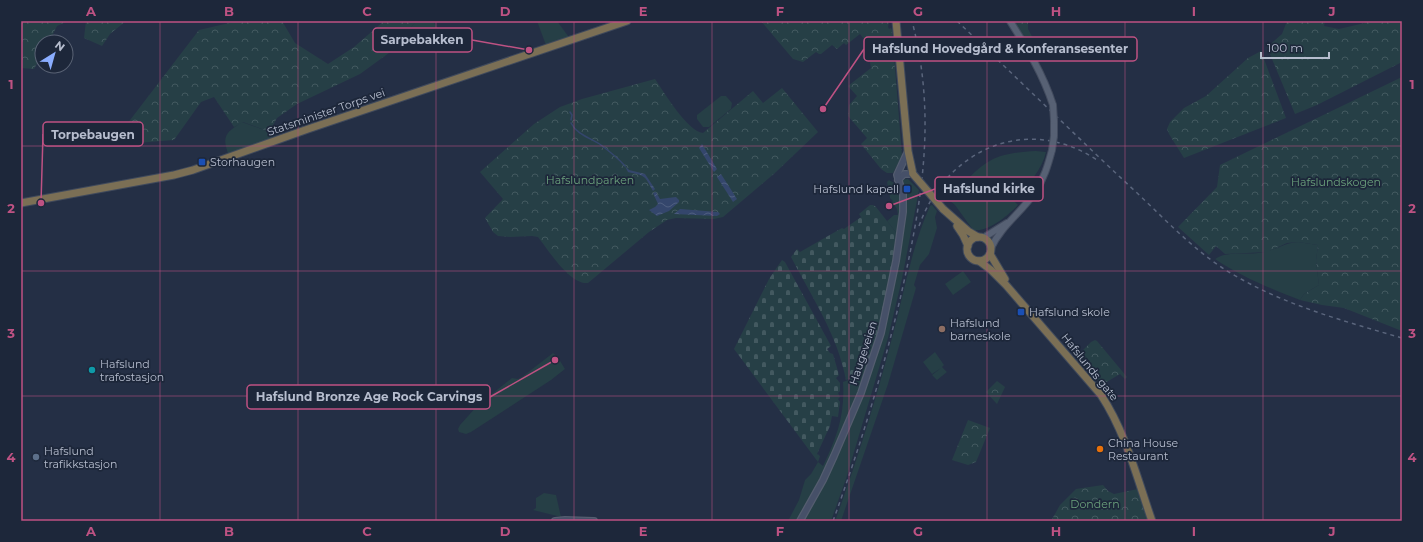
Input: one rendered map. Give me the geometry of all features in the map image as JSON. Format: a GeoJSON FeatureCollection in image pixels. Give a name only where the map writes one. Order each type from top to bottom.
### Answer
{"type":"FeatureCollection","features":[{"type":"Feature","properties":{"kind":"highway","name":"Statsminister Torps vei"},"geometry":{"type":"LineString","coordinates":[[23,202],[174,175],[193,170],[308,129],[627,21]]}},
{"type":"Feature","properties":{"kind":"highway"},"geometry":{"type":"LineString","coordinates":[[896,21],[908,151],[914,174],[961,232],[968,246],[968,253],[970,257],[979,261],[986,259],[991,251],[988,242],[968,232],[943,209]]}},
{"type":"Feature","properties":{"kind":"highway"},"geometry":{"type":"LineString","coordinates":[[968,246],[971,240],[980,237]]}},
{"type":"Feature","properties":{"kind":"highway","name":"Hafslunds gate"},"geometry":{"type":"LineString","coordinates":[[991,251],[1000,272],[1022,303]]}},
{"type":"Feature","properties":{"kind":"highway","name":"Hafslunds gate"},"geometry":{"type":"LineString","coordinates":[[979,261],[997,275],[1101,395],[1113,414],[1123,435],[1152,521]]}},
{"type":"Feature","properties":{"kind":"main road"},"geometry":{"type":"LineString","coordinates":[[991,251],[997,237],[1027,202],[1040,184],[1045,174],[1052,150],[1054,136],[1053,105],[1047,87],[1032,57],[1010,21]]}},
{"type":"Feature","properties":{"kind":"main road","name":"Haugeveien"},"geometry":{"type":"LineString","coordinates":[[800,521],[823,480],[834,456],[861,393],[881,333],[896,261],[904,212],[903,194],[897,173],[908,151]]}},
{"type":"Feature","properties":{"kind":"main road"},"geometry":{"type":"LineString","coordinates":[[898,180],[904,174],[914,174]]}},
{"type":"Feature","properties":{"kind":"main road"},"geometry":{"type":"LineString","coordinates":[[980,237],[1012,220]]}},
{"type":"Feature","properties":{"kind":"main road"},"geometry":{"type":"LineString","coordinates":[[555,521],[594,521]]}},
{"type":"Feature","properties":{"kind":"green space"},"geometry":{"type":"Polygon","coordinates":[[[21,21],[68,21],[57,26],[53,34],[34,34],[34,69],[21,68],[21,21]]]}},
{"type":"Feature","properties":{"kind":"green space"},"geometry":{"type":"Polygon","coordinates":[[[86,21],[126,21],[110,34],[102,46],[84,38],[86,21]]]}},
{"type":"Feature","properties":{"kind":"green space"},"geometry":{"type":"Polygon","coordinates":[[[238,21],[282,21],[295,43],[328,64],[354,47],[384,21],[416,21],[393,50],[360,74],[297,104],[277,118],[270,132],[243,122],[234,127],[214,97],[201,102],[174,140],[111,145],[199,30],[238,21]]]}},
{"type":"Feature","properties":{"kind":"green space"},"geometry":{"type":"Polygon","coordinates":[[[416,21],[433,21],[439,31],[404,52],[398,49],[393,50],[416,21]]]}},
{"type":"Feature","properties":{"kind":"green space"},"geometry":{"type":"Polygon","coordinates":[[[537,21],[557,21],[571,40],[547,48],[537,21]]]}},
{"type":"Feature","properties":{"kind":"green space"},"geometry":{"type":"Polygon","coordinates":[[[761,21],[889,21],[888,27],[892,30],[902,156],[893,173],[887,173],[881,169],[861,144],[867,138],[848,116],[849,105],[857,96],[848,86],[871,68],[870,62],[877,56],[860,34],[846,45],[844,43],[837,49],[832,45],[821,54],[816,52],[803,62],[793,59],[761,21]]]}},
{"type":"Feature","properties":{"kind":"green space"},"geometry":{"type":"Polygon","coordinates":[[[1013,21],[1028,21],[1028,29],[1038,48],[1032,51],[1013,21]]]}},
{"type":"Feature","properties":{"kind":"green space"},"geometry":{"type":"Polygon","coordinates":[[[1287,21],[1325,21],[1324,26],[1339,29],[1365,23],[1365,21],[1402,21],[1402,62],[1317,105],[1295,114],[1267,47],[1282,34],[1287,21]]]}},
{"type":"Feature","properties":{"kind":"green space"},"geometry":{"type":"Polygon","coordinates":[[[1261,51],[1286,118],[1184,158],[1167,129],[1170,122],[1184,108],[1206,96],[1248,58],[1261,51]]]}},
{"type":"Feature","properties":{"kind":"green space","name":"Hafslundskogen"},"geometry":{"type":"Polygon","coordinates":[[[1402,77],[1402,331],[1344,308],[1300,300],[1304,294],[1319,285],[1316,261],[1318,245],[1298,242],[1287,243],[1267,252],[1225,254],[1216,246],[1209,255],[1178,227],[1217,187],[1220,165],[1402,77]]]}},
{"type":"Feature","properties":{"kind":"green space","name":"Hafslundparken"},"geometry":{"type":"Polygon","coordinates":[[[655,79],[690,126],[703,133],[753,91],[763,103],[782,88],[818,132],[776,172],[723,217],[714,219],[676,218],[667,220],[649,232],[588,283],[574,279],[567,273],[538,237],[498,236],[493,232],[485,218],[503,199],[480,172],[534,124],[560,107],[582,99],[655,79]]]}},
{"type":"Feature","properties":{"kind":"green space"},"geometry":{"type":"Polygon","coordinates":[[[721,96],[726,96],[732,103],[731,109],[709,127],[703,127],[697,119],[697,115],[721,96]]]}},
{"type":"Feature","properties":{"kind":"green space"},"geometry":{"type":"Polygon","coordinates":[[[242,122],[270,132],[279,139],[229,157],[225,140],[226,136],[231,130],[242,122]]]}},
{"type":"Feature","properties":{"kind":"green space"},"geometry":{"type":"Polygon","coordinates":[[[1036,151],[1046,152],[1044,159],[1033,178],[1014,201],[1018,205],[1009,214],[991,226],[985,229],[973,230],[955,205],[950,201],[954,193],[981,166],[989,161],[1014,153],[1036,151]]]}},
{"type":"Feature","properties":{"kind":"green space"},"geometry":{"type":"Polygon","coordinates":[[[908,179],[919,190],[902,279],[888,338],[846,479],[831,521],[788,521],[799,500],[805,480],[811,474],[818,462],[823,466],[836,435],[843,405],[843,382],[865,373],[834,456],[881,333],[903,212],[898,180],[908,179]]]}},
{"type":"Feature","properties":{"kind":"green space"},"geometry":{"type":"Polygon","coordinates":[[[889,180],[894,183],[897,189],[900,202],[898,235],[887,221],[894,215],[898,215],[897,209],[890,198],[887,182],[889,180]]]}},
{"type":"Feature","properties":{"kind":"green space"},"geometry":{"type":"Polygon","coordinates":[[[870,205],[876,207],[898,235],[880,322],[865,373],[846,380],[831,332],[791,257],[797,249],[800,252],[842,228],[844,229],[861,217],[859,214],[870,205]]]}},
{"type":"Feature","properties":{"kind":"green space"},"geometry":{"type":"Polygon","coordinates":[[[932,205],[937,211],[935,217],[937,228],[929,254],[920,265],[914,285],[916,288],[888,384],[841,521],[835,521],[873,407],[918,238],[923,222],[930,206],[932,205]]]}},
{"type":"Feature","properties":{"kind":"green space"},"geometry":{"type":"Polygon","coordinates":[[[1298,242],[1318,245],[1316,261],[1319,285],[1304,294],[1300,300],[1246,277],[1215,259],[1227,254],[1261,253],[1289,243],[1298,242]]]}},
{"type":"Feature","properties":{"kind":"green space"},"geometry":{"type":"Polygon","coordinates":[[[782,260],[785,262],[831,346],[827,349],[833,354],[839,375],[836,378],[840,383],[840,391],[838,393],[840,397],[838,399],[840,402],[838,417],[832,416],[830,426],[817,454],[820,456],[818,462],[734,349],[769,279],[782,260]]]}},
{"type":"Feature","properties":{"kind":"green space"},"geometry":{"type":"Polygon","coordinates":[[[963,271],[971,282],[953,295],[945,284],[963,271]]]}},
{"type":"Feature","properties":{"kind":"green space"},"geometry":{"type":"Polygon","coordinates":[[[1095,340],[1127,377],[1125,379],[1120,374],[1105,383],[1107,388],[1105,389],[1076,357],[1095,340]]]}},
{"type":"Feature","properties":{"kind":"green space"},"geometry":{"type":"Polygon","coordinates":[[[935,352],[944,365],[942,367],[947,372],[937,380],[932,375],[941,368],[932,374],[923,362],[935,352]]]}},
{"type":"Feature","properties":{"kind":"green space"},"geometry":{"type":"Polygon","coordinates":[[[553,353],[557,356],[565,369],[551,380],[471,432],[466,434],[459,432],[458,429],[460,425],[478,405],[512,378],[518,379],[522,377],[553,353]]]}},
{"type":"Feature","properties":{"kind":"green space"},"geometry":{"type":"Polygon","coordinates":[[[997,381],[1005,387],[997,404],[986,392],[997,381]]]}},
{"type":"Feature","properties":{"kind":"green space"},"geometry":{"type":"Polygon","coordinates":[[[968,420],[990,428],[976,462],[968,465],[952,460],[968,420]]]}},
{"type":"Feature","properties":{"kind":"green space","name":"Dondern"},"geometry":{"type":"Polygon","coordinates":[[[1103,485],[1108,491],[1114,494],[1138,489],[1149,521],[1051,521],[1060,505],[1076,489],[1103,485]]]}},
{"type":"Feature","properties":{"kind":"green space"},"geometry":{"type":"Polygon","coordinates":[[[544,493],[556,495],[561,517],[533,510],[536,508],[536,498],[544,493]]]}},
{"type":"Feature","properties":{"kind":"water"},"geometry":{"type":"Polygon","coordinates":[[[702,144],[717,169],[714,172],[699,148],[702,144]]]}},
{"type":"Feature","properties":{"kind":"water"},"geometry":{"type":"Polygon","coordinates":[[[625,166],[629,170],[645,174],[655,189],[653,191],[648,181],[644,177],[628,172],[625,166]]]}},
{"type":"Feature","properties":{"kind":"water"},"geometry":{"type":"Polygon","coordinates":[[[721,174],[737,199],[733,202],[717,177],[721,174]]]}},
{"type":"Feature","properties":{"kind":"water"},"geometry":{"type":"Polygon","coordinates":[[[656,192],[660,199],[676,197],[679,202],[669,211],[657,216],[649,210],[658,204],[653,193],[656,192]]]}},
{"type":"Feature","properties":{"kind":"water"},"geometry":{"type":"Polygon","coordinates":[[[680,209],[718,212],[720,214],[717,216],[674,214],[680,209]]]}},
{"type":"Feature","properties":{"kind":"waterway"},"geometry":{"type":"LineString","coordinates":[[570,112],[572,115],[571,120]]}},
{"type":"Feature","properties":{"kind":"waterway"},"geometry":{"type":"LineString","coordinates":[[571,123],[577,131],[601,145],[625,166]]}},
{"type":"Feature","properties":{"kind":"railway"},"geometry":{"type":"LineString","coordinates":[[833,521],[862,437],[879,381],[901,295],[915,226],[924,159],[925,125],[924,91],[920,56],[912,21]]}},
{"type":"Feature","properties":{"kind":"railway"},"geometry":{"type":"LineString","coordinates":[[957,21],[1173,228],[1226,271],[1260,289],[1299,306],[1402,338]]}},
{"type":"Feature","properties":{"kind":"railway"},"geometry":{"type":"LineString","coordinates":[[919,226],[931,199],[948,177],[968,159],[992,147],[1017,140],[1043,140],[1070,146],[1097,160]]}},
{"type":"Feature","properties":{"kind":"place","name":"Sarpebakken"},"geometry":{"type":"Point","coordinates":[529,50]}},
{"type":"Feature","properties":{"kind":"place","name":"Hafslund Hovedgård & Konferansesenter"},"geometry":{"type":"Point","coordinates":[823,109]}},
{"type":"Feature","properties":{"kind":"place","name":"Storhaugen"},"geometry":{"type":"Point","coordinates":[202,162]}},
{"type":"Feature","properties":{"kind":"place","name":"Hafslund kapell"},"geometry":{"type":"Point","coordinates":[907,189]}},
{"type":"Feature","properties":{"kind":"place","name":"Torpebaugen"},"geometry":{"type":"Point","coordinates":[41,203]}},
{"type":"Feature","properties":{"kind":"place","name":"Hafslund kirke"},"geometry":{"type":"Point","coordinates":[889,206]}},
{"type":"Feature","properties":{"kind":"place","name":"Hafslund skole"},"geometry":{"type":"Point","coordinates":[1021,312]}},
{"type":"Feature","properties":{"kind":"place","name":"Hafslund barneskole"},"geometry":{"type":"Point","coordinates":[942,329]}},
{"type":"Feature","properties":{"kind":"place","name":"Hafslund Bronze Age Rock Carvings"},"geometry":{"type":"Point","coordinates":[555,360]}},
{"type":"Feature","properties":{"kind":"place","name":"Hafslund trafostasjon"},"geometry":{"type":"Point","coordinates":[92,370]}},
{"type":"Feature","properties":{"kind":"place","name":"China House Restaurant"},"geometry":{"type":"Point","coordinates":[1100,449]}},
{"type":"Feature","properties":{"kind":"place","name":"Hafslund trafikkstasjon"},"geometry":{"type":"Point","coordinates":[36,457]}}]}
